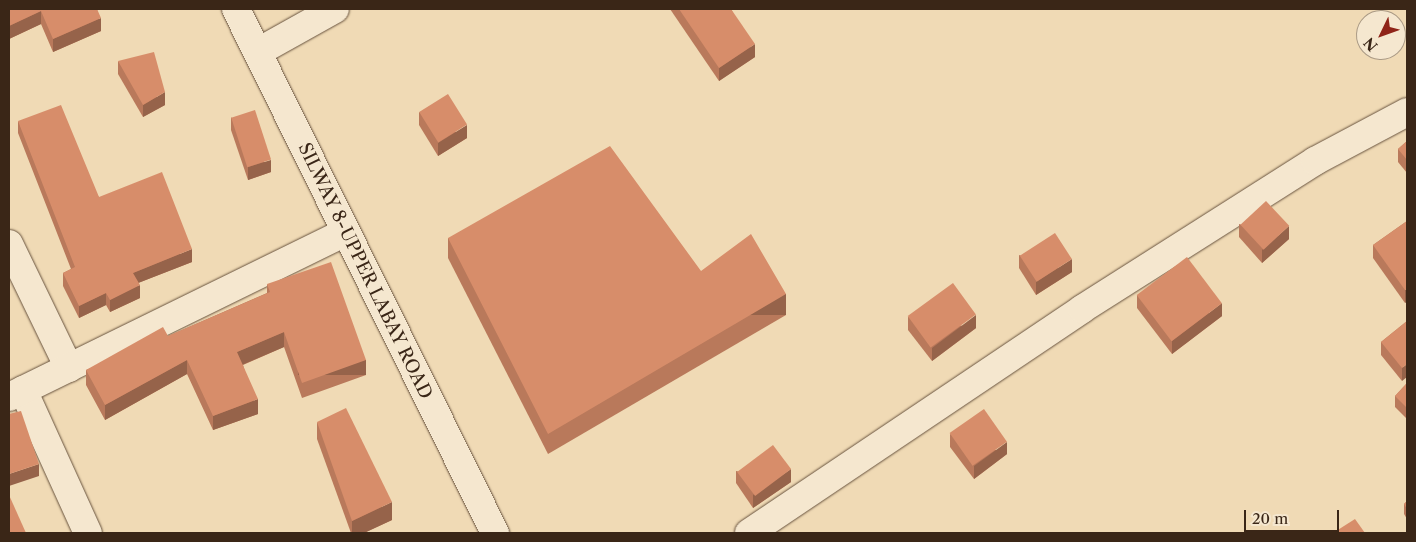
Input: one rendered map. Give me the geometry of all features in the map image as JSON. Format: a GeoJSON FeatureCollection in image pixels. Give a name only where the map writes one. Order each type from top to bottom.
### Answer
{"type":"FeatureCollection","features":[{"type":"Feature","properties":{"kind":"street","name":"SILWAY 8-UPPER LABAY ROAD"},"geometry":{"type":"LineString","coordinates":[[236,9],[344,233],[495,533]]}},
{"type":"Feature","properties":{"kind":"street"},"geometry":{"type":"LineString","coordinates":[[258,52],[335,9]]}},
{"type":"Feature","properties":{"kind":"street"},"geometry":{"type":"LineString","coordinates":[[749,533],[1082,309],[1315,161],[1407,112]]}},
{"type":"Feature","properties":{"kind":"street"},"geometry":{"type":"LineString","coordinates":[[88,533],[16,393],[344,233]]}},
{"type":"Feature","properties":{"kind":"street"},"geometry":{"type":"LineString","coordinates":[[9,244],[69,368]]}},
{"type":"Feature","properties":{"kind":"building"},"geometry":{"type":"Polygon","coordinates":[[[9,9],[97,9],[101,18],[53,39],[41,11],[9,26],[9,9]]]}},
{"type":"Feature","properties":{"kind":"building"},"geometry":{"type":"Polygon","coordinates":[[[679,9],[731,9],[755,44],[719,68],[679,9]]]}},
{"type":"Feature","properties":{"kind":"building"},"geometry":{"type":"Polygon","coordinates":[[[154,52],[165,92],[143,105],[118,61],[154,52]]]}},
{"type":"Feature","properties":{"kind":"building"},"geometry":{"type":"Polygon","coordinates":[[[448,94],[467,125],[438,143],[419,112],[448,94]]]}},
{"type":"Feature","properties":{"kind":"building"},"geometry":{"type":"Polygon","coordinates":[[[61,105],[99,197],[162,172],[192,249],[133,273],[140,285],[110,300],[106,293],[79,306],[63,273],[75,267],[18,121],[61,105]]]}},
{"type":"Feature","properties":{"kind":"building"},"geometry":{"type":"Polygon","coordinates":[[[255,110],[271,159],[247,167],[231,118],[255,110]]]}},
{"type":"Feature","properties":{"kind":"building"},"geometry":{"type":"Polygon","coordinates":[[[1407,141],[1407,160],[1398,149],[1407,141]]]}},
{"type":"Feature","properties":{"kind":"building"},"geometry":{"type":"Polygon","coordinates":[[[610,146],[701,271],[751,234],[786,294],[548,434],[448,238],[610,146]]]}},
{"type":"Feature","properties":{"kind":"building"},"geometry":{"type":"Polygon","coordinates":[[[1266,201],[1289,226],[1264,250],[1240,225],[1266,201]]]}},
{"type":"Feature","properties":{"kind":"building"},"geometry":{"type":"Polygon","coordinates":[[[1407,221],[1407,289],[1405,290],[1373,245],[1407,221]]]}},
{"type":"Feature","properties":{"kind":"building"},"geometry":{"type":"Polygon","coordinates":[[[1055,233],[1072,259],[1037,282],[1020,256],[1055,233]]]}},
{"type":"Feature","properties":{"kind":"building"},"geometry":{"type":"Polygon","coordinates":[[[1187,257],[1222,303],[1172,341],[1137,295],[1187,257]]]}},
{"type":"Feature","properties":{"kind":"building"},"geometry":{"type":"Polygon","coordinates":[[[331,262],[366,360],[302,383],[284,332],[237,352],[258,399],[213,416],[187,360],[105,405],[86,370],[163,327],[168,336],[270,292],[267,284],[331,262]]]}},
{"type":"Feature","properties":{"kind":"building"},"geometry":{"type":"Polygon","coordinates":[[[953,283],[976,315],[931,347],[908,316],[953,283]]]}},
{"type":"Feature","properties":{"kind":"building"},"geometry":{"type":"Polygon","coordinates":[[[1407,321],[1407,364],[1402,368],[1381,342],[1407,321]]]}},
{"type":"Feature","properties":{"kind":"building"},"geometry":{"type":"Polygon","coordinates":[[[1407,383],[1407,408],[1395,396],[1407,383]]]}},
{"type":"Feature","properties":{"kind":"building"},"geometry":{"type":"Polygon","coordinates":[[[346,408],[392,502],[352,521],[317,422],[346,408]]]}},
{"type":"Feature","properties":{"kind":"building"},"geometry":{"type":"Polygon","coordinates":[[[984,409],[1007,442],[973,466],[950,433],[984,409]]]}},
{"type":"Feature","properties":{"kind":"building"},"geometry":{"type":"Polygon","coordinates":[[[21,411],[39,464],[9,474],[9,414],[21,411]]]}},
{"type":"Feature","properties":{"kind":"building"},"geometry":{"type":"Polygon","coordinates":[[[773,445],[791,469],[755,496],[737,472],[773,445]]]}},
{"type":"Feature","properties":{"kind":"building"},"geometry":{"type":"Polygon","coordinates":[[[9,495],[26,533],[9,533],[9,495]]]}},
{"type":"Feature","properties":{"kind":"building"},"geometry":{"type":"Polygon","coordinates":[[[1355,519],[1365,533],[1333,533],[1355,519]]]}}]}
